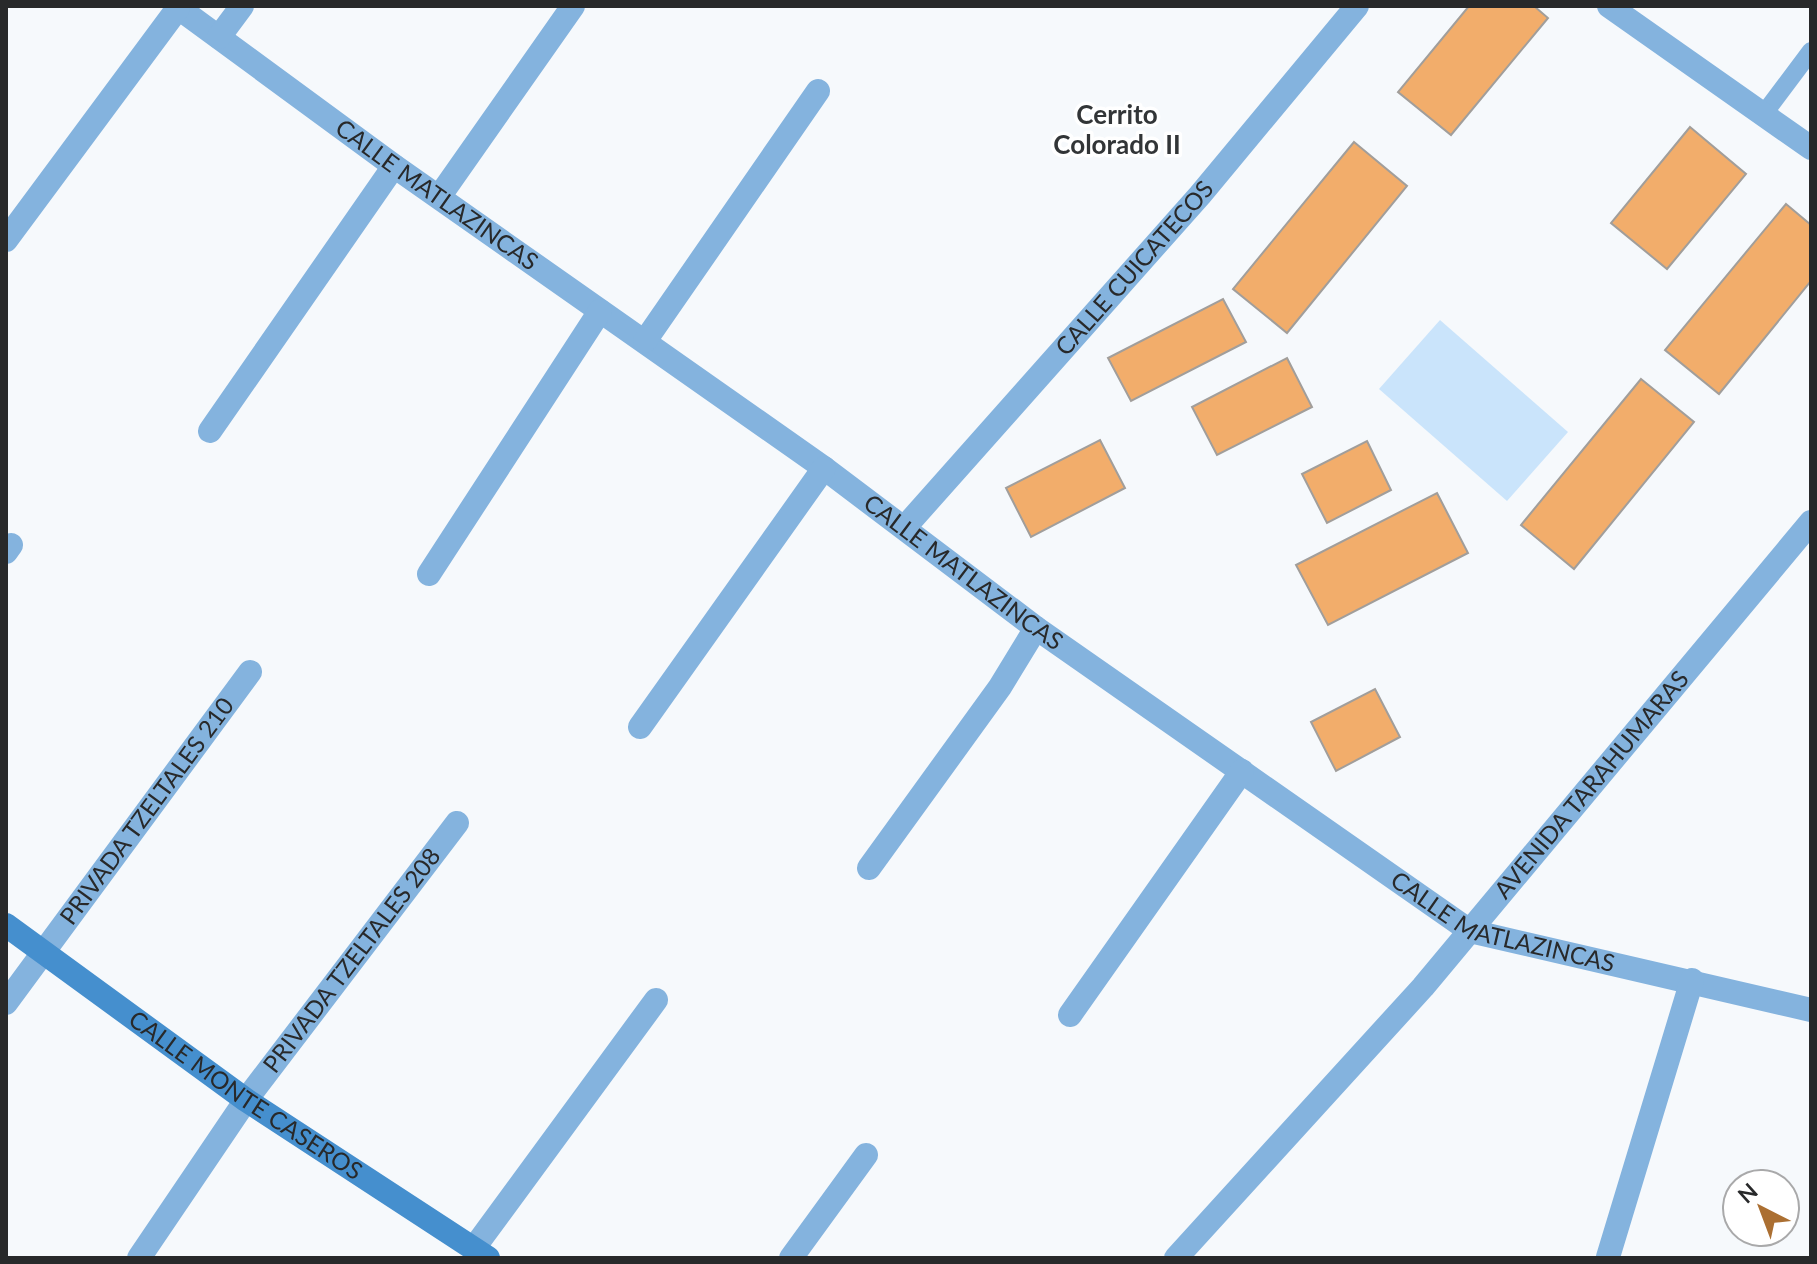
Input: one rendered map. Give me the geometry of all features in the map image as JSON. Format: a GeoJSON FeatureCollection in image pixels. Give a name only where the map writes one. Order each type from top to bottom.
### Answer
{"type":"FeatureCollection","features":[{"type":"Feature","properties":{"kind":"street"},"geometry":{"type":"LineString","coordinates":[[219,37],[242,6]]}},
{"type":"Feature","properties":{"kind":"street"},"geometry":{"type":"LineString","coordinates":[[439,197],[573,6]]}},
{"type":"Feature","properties":{"kind":"street","name":"CALLE CUICATECOS"},"geometry":{"type":"LineString","coordinates":[[905,527],[1200,195],[1357,6]]}},
{"type":"Feature","properties":{"kind":"street"},"geometry":{"type":"LineString","coordinates":[[1609,6],[1811,148]]}},
{"type":"Feature","properties":{"kind":"street"},"geometry":{"type":"LineString","coordinates":[[6,240],[177,7]]}},
{"type":"Feature","properties":{"kind":"street","name":"CALLE MATLAZINCAS"},"geometry":{"type":"LineString","coordinates":[[177,7],[394,166],[824,468],[1036,628],[1470,931],[1811,1010]]}},
{"type":"Feature","properties":{"kind":"street"},"geometry":{"type":"LineString","coordinates":[[645,341],[818,91]]}},
{"type":"Feature","properties":{"kind":"street"},"geometry":{"type":"LineString","coordinates":[[210,431],[394,166]]}},
{"type":"Feature","properties":{"kind":"street"},"geometry":{"type":"LineString","coordinates":[[429,574],[600,311]]}},
{"type":"Feature","properties":{"kind":"street"},"geometry":{"type":"LineString","coordinates":[[640,727],[824,468]]}},
{"type":"Feature","properties":{"kind":"street","name":"AVENIDA TARAHUMARAS"},"geometry":{"type":"LineString","coordinates":[[1176,1258],[1470,931],[1811,522]]}},
{"type":"Feature","properties":{"kind":"street"},"geometry":{"type":"LineString","coordinates":[[869,868],[1000,687],[1036,628]]}},
{"type":"Feature","properties":{"kind":"street","name":"PRIVADA TZELTALES 210"},"geometry":{"type":"LineString","coordinates":[[6,1003],[250,672]]}},
{"type":"Feature","properties":{"kind":"street"},"geometry":{"type":"LineString","coordinates":[[1070,1015],[1242,771]]}},
{"type":"Feature","properties":{"kind":"street","name":"PRIVADA TZELTALES 208"},"geometry":{"type":"LineString","coordinates":[[139,1258],[246,1100],[457,823]]}},
{"type":"Feature","properties":{"kind":"street","name":"CALLE MONTE CASEROS"},"geometry":{"type":"LineString","coordinates":[[6,925],[246,1100],[481,1253]]}},
{"type":"Feature","properties":{"kind":"street"},"geometry":{"type":"LineString","coordinates":[[1608,1257],[1692,980]]}},
{"type":"Feature","properties":{"kind":"street"},"geometry":{"type":"LineString","coordinates":[[481,1253],[656,1000]]}},
{"type":"Feature","properties":{"kind":"street"},"geometry":{"type":"LineString","coordinates":[[791,1258],[866,1155]]}},
{"type":"Feature","properties":{"kind":"lane"},"geometry":{"type":"LineString","coordinates":[[1763,115],[1811,51]]}},
{"type":"Feature","properties":{"kind":"shaded area"},"geometry":{"type":"Polygon","coordinates":[[[1440,320],[1568,432],[1507,501],[1379,389],[1440,320]]]}},
{"type":"Feature","properties":{"kind":"building"},"geometry":{"type":"Polygon","coordinates":[[[1469,6],[1534,6],[1548,18],[1451,135],[1398,92],[1469,6]]]}},
{"type":"Feature","properties":{"kind":"building"},"geometry":{"type":"Polygon","coordinates":[[[1690,127],[1746,174],[1667,269],[1611,223],[1690,127]]]}},
{"type":"Feature","properties":{"kind":"building"},"geometry":{"type":"Polygon","coordinates":[[[1354,142],[1407,186],[1287,333],[1233,289],[1354,142]]]}},
{"type":"Feature","properties":{"kind":"building"},"geometry":{"type":"Polygon","coordinates":[[[1786,204],[1811,225],[1811,281],[1719,394],[1665,350],[1786,204]]]}},
{"type":"Feature","properties":{"kind":"building"},"geometry":{"type":"Polygon","coordinates":[[[1223,299],[1246,342],[1131,401],[1108,358],[1223,299]]]}},
{"type":"Feature","properties":{"kind":"building"},"geometry":{"type":"Polygon","coordinates":[[[1287,358],[1312,407],[1217,455],[1192,407],[1287,358]]]}},
{"type":"Feature","properties":{"kind":"building"},"geometry":{"type":"Polygon","coordinates":[[[1641,379],[1694,422],[1574,569],[1521,525],[1641,379]]]}},
{"type":"Feature","properties":{"kind":"building"},"geometry":{"type":"Polygon","coordinates":[[[1100,440],[1125,488],[1031,537],[1006,488],[1100,440]]]}},
{"type":"Feature","properties":{"kind":"building"},"geometry":{"type":"Polygon","coordinates":[[[1367,441],[1391,490],[1327,523],[1302,474],[1367,441]]]}},
{"type":"Feature","properties":{"kind":"building"},"geometry":{"type":"Polygon","coordinates":[[[1437,493],[1468,553],[1328,625],[1296,565],[1437,493]]]}},
{"type":"Feature","properties":{"kind":"building"},"geometry":{"type":"Polygon","coordinates":[[[1375,689],[1400,737],[1336,771],[1311,722],[1375,689]]]}},
{"type":"Feature","properties":{"kind":"district","name":"Cerrito Colorado II"},"geometry":{"type":"Point","coordinates":[1117,130]}}]}
